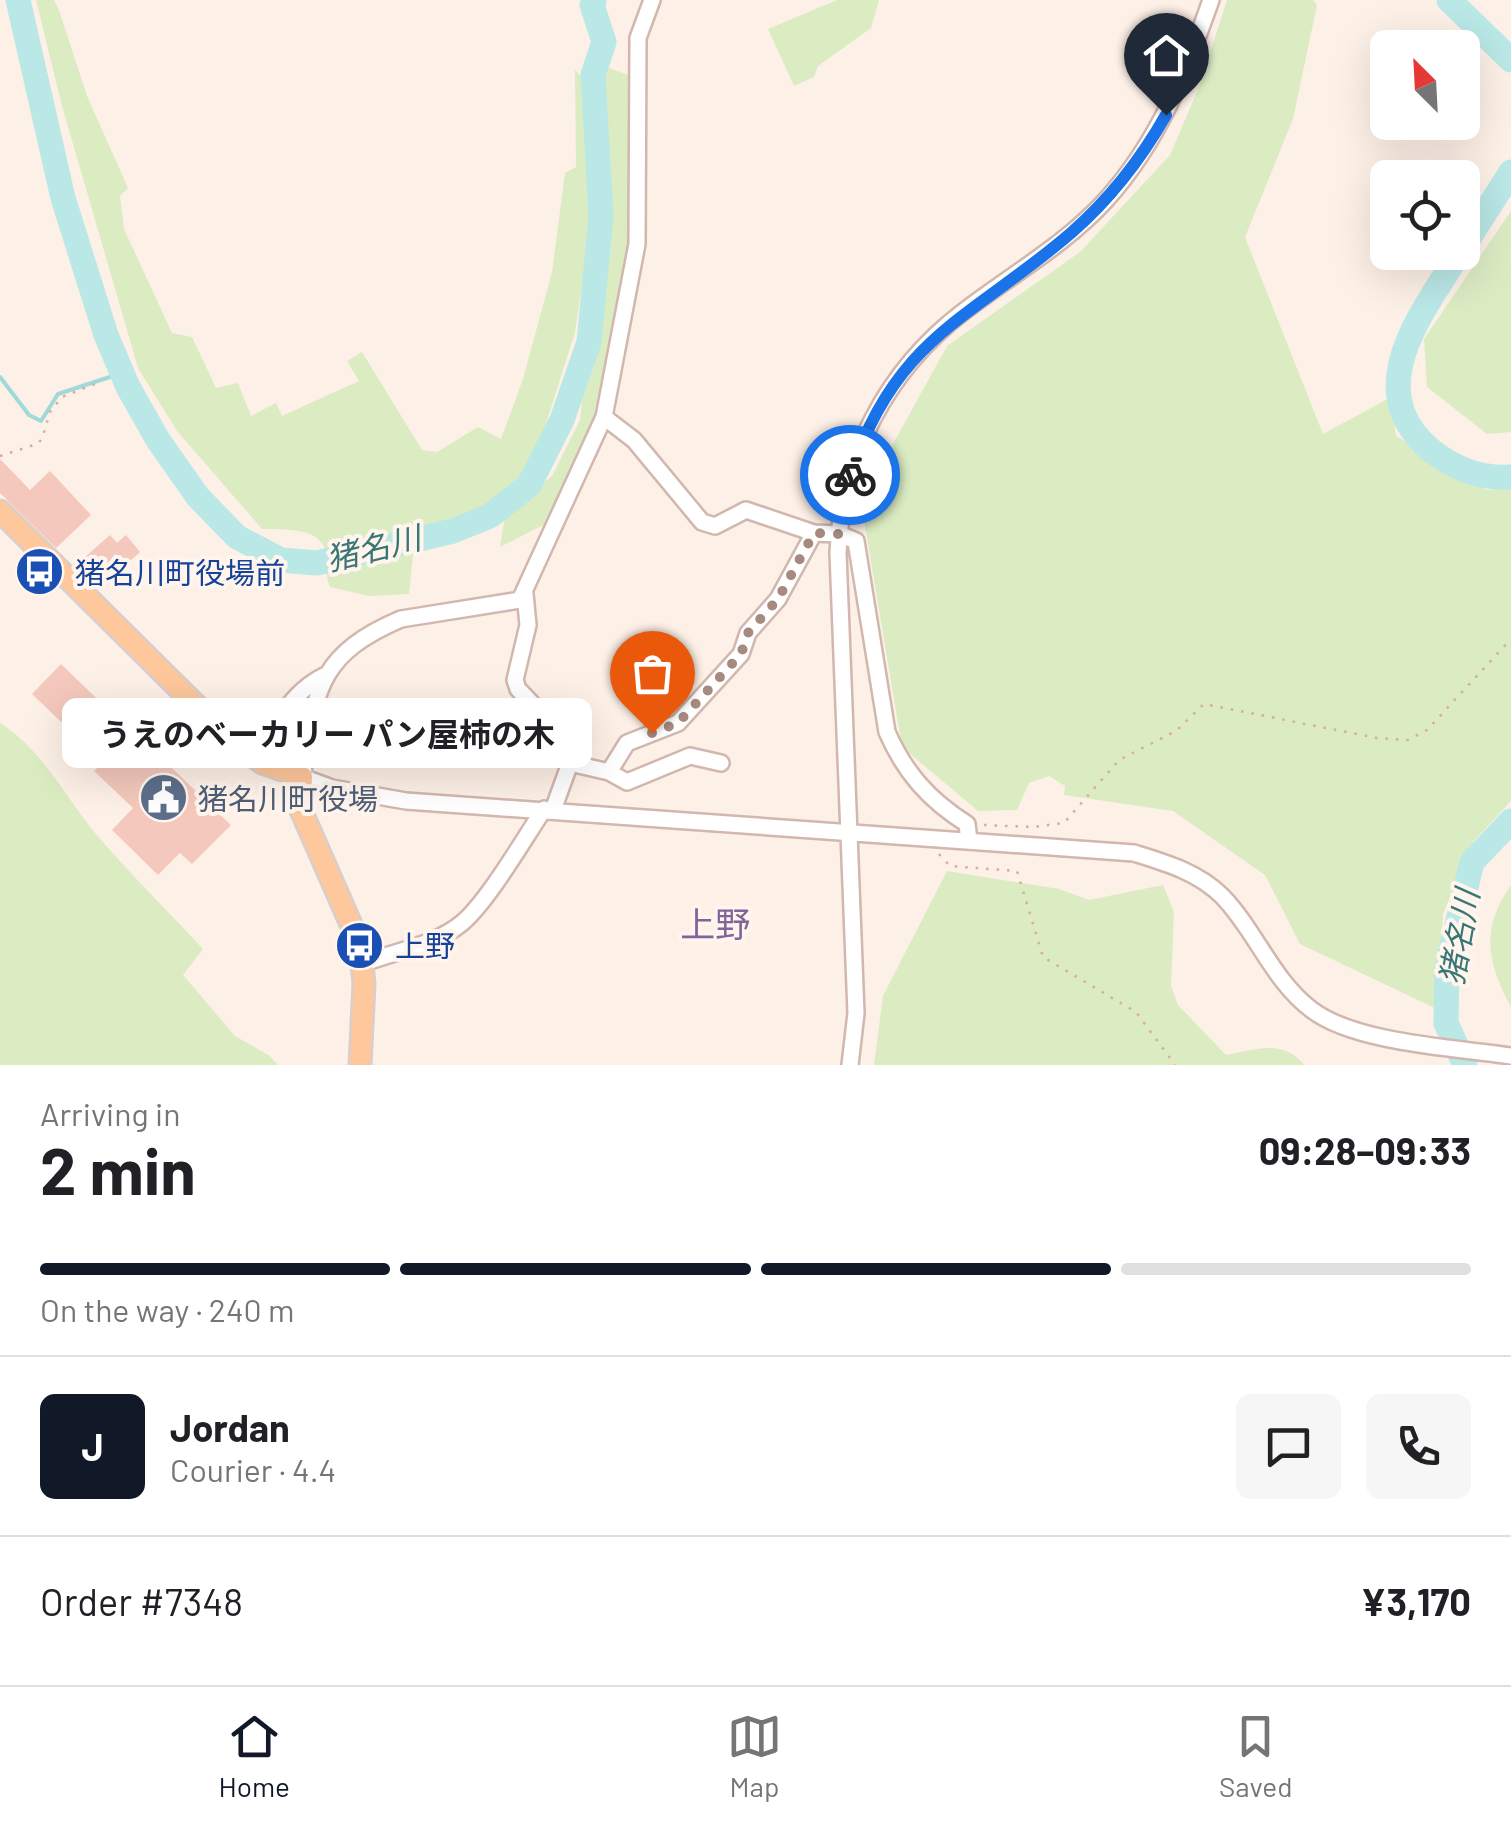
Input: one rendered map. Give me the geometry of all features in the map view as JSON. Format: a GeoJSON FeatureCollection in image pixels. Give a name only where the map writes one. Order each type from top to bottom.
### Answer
{"type":"FeatureCollection","features":[{"type":"Feature","properties":{"kind":"main road"},"geometry":{"type":"LineString","coordinates":[[0,511],[188,700],[258,760],[302,777],[300,808],[360,946],[360,1065]]}},
{"type":"Feature","properties":{"kind":"street"},"geometry":{"type":"LineString","coordinates":[[362,964],[401,948],[411,949],[461,923],[548,809],[570,763],[559,732],[518,689],[515,680],[528,625],[525,594],[604,417],[636,244],[638,38],[652,0]]}},
{"type":"Feature","properties":{"kind":"street"},"geometry":{"type":"LineString","coordinates":[[850,1065],[856,1013],[839,534],[858,451],[888,392],[932,338],[1072,232],[1129,172],[1166,115],[1211,0]]}},
{"type":"Feature","properties":{"kind":"street"},"geometry":{"type":"LineString","coordinates":[[604,417],[634,440],[702,522],[716,526],[746,510],[814,533],[839,534],[856,540],[887,732],[900,760],[918,784],[968,832]]}},
{"type":"Feature","properties":{"kind":"street"},"geometry":{"type":"LineString","coordinates":[[609,772],[626,743],[678,723],[741,654],[748,633],[778,599],[814,533]]}},
{"type":"Feature","properties":{"kind":"street"},"geometry":{"type":"LineString","coordinates":[[525,594],[509,604],[419,615],[384,626],[337,660],[317,691],[302,777],[332,788],[406,800],[933,838],[968,832],[1134,853],[1183,868],[1222,896],[1283,981],[1314,1012],[1366,1034],[1511,1056]]}},
{"type":"Feature","properties":{"kind":"street"},"geometry":{"type":"LineString","coordinates":[[258,760],[294,697],[305,685],[324,676]]}},
{"type":"Feature","properties":{"kind":"street"},"geometry":{"type":"LineString","coordinates":[[570,763],[609,772],[627,782],[690,756],[722,763]]}},
{"type":"Feature","properties":{"kind":"path"},"geometry":{"type":"LineString","coordinates":[[0,456],[36,444],[42,439],[50,412],[62,397],[95,384]]}},
{"type":"Feature","properties":{"kind":"path"},"geometry":{"type":"LineString","coordinates":[[968,832],[1064,823],[1120,760],[1176,732],[1204,704],[1377,738],[1408,740],[1427,730],[1511,639]]}},
{"type":"Feature","properties":{"kind":"path"},"geometry":{"type":"LineString","coordinates":[[933,838],[950,866],[1017,871],[1044,957],[1136,1012],[1175,1065]]}},
{"type":"Feature","properties":{"kind":"green space"},"geometry":{"type":"Polygon","coordinates":[[[36,0],[54,0],[59,10],[87,96],[128,188],[120,196],[124,229],[172,333],[192,337],[216,388],[238,383],[251,416],[276,403],[282,416],[359,381],[347,361],[362,352],[422,450],[437,452],[478,427],[501,439],[523,379],[552,272],[565,173],[576,167],[575,70],[582,77],[593,211],[575,332],[532,468],[485,513],[415,535],[409,594],[369,596],[330,587],[326,554],[318,538],[301,531],[262,529],[177,431],[138,368],[62,106],[36,0]]]}},
{"type":"Feature","properties":{"kind":"green space"},"geometry":{"type":"Polygon","coordinates":[[[837,0],[879,0],[871,28],[818,66],[814,77],[794,86],[768,29],[837,0]]]}},
{"type":"Feature","properties":{"kind":"green space"},"geometry":{"type":"Polygon","coordinates":[[[1227,0],[1313,0],[1317,5],[1293,119],[1245,237],[1323,434],[1391,397],[1396,436],[1487,490],[1511,487],[1511,801],[1473,842],[1443,914],[1437,1009],[1300,944],[1265,875],[1173,811],[1064,795],[1065,786],[1049,776],[1029,783],[1017,810],[978,811],[902,747],[861,502],[947,346],[1080,252],[1170,155],[1199,87],[1227,0]]]}},
{"type":"Feature","properties":{"kind":"green space"},"geometry":{"type":"Polygon","coordinates":[[[604,66],[631,76],[633,229],[592,424],[547,523],[500,547],[505,515],[552,476],[580,420],[584,382],[600,328],[610,204],[604,66]]]}},
{"type":"Feature","properties":{"kind":"green space"},"geometry":{"type":"Polygon","coordinates":[[[1511,211],[1511,432],[1487,434],[1427,387],[1424,339],[1471,270],[1480,270],[1480,257],[1511,211]]]}},
{"type":"Feature","properties":{"kind":"green space"},"geometry":{"type":"Polygon","coordinates":[[[0,723],[41,760],[96,834],[203,949],[183,975],[235,1036],[278,1065],[0,1065],[0,723]]]}},
{"type":"Feature","properties":{"kind":"green space"},"geometry":{"type":"Polygon","coordinates":[[[947,871],[1059,889],[1089,900],[1163,885],[1174,912],[1171,986],[1178,1005],[1226,1055],[1278,1049],[1287,1051],[1304,1065],[874,1065],[883,996],[947,871]]]}},
{"type":"Feature","properties":{"kind":"green space"},"geometry":{"type":"Polygon","coordinates":[[[1511,885],[1511,1007],[1490,946],[1495,916],[1511,885]]]}},
{"type":"Feature","properties":{"kind":"building"},"geometry":{"type":"Polygon","coordinates":[[[0,459],[30,490],[50,471],[91,515],[56,548],[0,493],[0,459]]]}},
{"type":"Feature","properties":{"kind":"building"},"geometry":{"type":"Polygon","coordinates":[[[110,535],[117,543],[126,535],[140,552],[99,589],[75,566],[110,535]]]}},
{"type":"Feature","properties":{"kind":"building"},"geometry":{"type":"Polygon","coordinates":[[[61,664],[117,718],[103,732],[133,760],[148,745],[231,825],[192,864],[180,853],[158,875],[112,830],[133,808],[94,771],[103,762],[32,694],[61,664]]]}},
{"type":"Feature","properties":{"kind":"waterway","name":"猪名川"},"geometry":{"type":"LineString","coordinates":[[18,0],[63,198],[106,335],[128,387],[158,440],[198,497],[237,537],[281,560],[317,563],[453,531],[490,516],[529,485],[562,420],[589,342],[601,216],[593,75],[604,42],[592,5],[594,0]]}},
{"type":"Feature","properties":{"kind":"waterway","name":"猪名川"},"geometry":{"type":"LineString","coordinates":[[1449,0],[1511,60]]}},
{"type":"Feature","properties":{"kind":"waterway","name":"猪名川"},"geometry":{"type":"LineString","coordinates":[[1480,221],[1511,172]]}},
{"type":"Feature","properties":{"kind":"waterway","name":"猪名川"},"geometry":{"type":"LineString","coordinates":[[1449,270],[1404,351],[1400,403],[1410,427],[1432,451],[1459,468],[1511,477]]}},
{"type":"Feature","properties":{"kind":"waterway"},"geometry":{"type":"LineString","coordinates":[[0,377],[29,415],[41,421],[58,394],[122,373]]}},
{"type":"Feature","properties":{"kind":"waterway","name":"猪名川"},"geometry":{"type":"LineString","coordinates":[[1465,1065],[1446,1023],[1447,967],[1472,862],[1511,821]]}},
{"type":"Feature","properties":{"kind":"way so far"},"geometry":{"type":"LineString","coordinates":[[652,733],[678,723],[741,654],[748,633],[798,569],[814,533],[839,534],[850,475]]}},
{"type":"Feature","properties":{"kind":"place","name":"猪名川町役場前"},"geometry":{"type":"Point","coordinates":[40,572]}},
{"type":"Feature","properties":{"kind":"place","name":"うえのベーカリー パン屋柿の木"},"geometry":{"type":"Point","coordinates":[652,733]}},
{"type":"Feature","properties":{"kind":"place","name":"猪名川町役場"},"geometry":{"type":"Point","coordinates":[163,798]}},
{"type":"Feature","properties":{"kind":"place","name":"上野"},"geometry":{"type":"Point","coordinates":[360,945]}},
{"type":"Feature","properties":{"kind":"district","name":"上野"},"geometry":{"type":"Point","coordinates":[715,923]}},
{"type":"Feature","properties":{"kind":"route"},"geometry":{"type":"LineString","coordinates":[[850,475],[870,423],[905,368],[932,338],[1035,262],[1104,202],[1151,142],[1166,115]]}}]}
